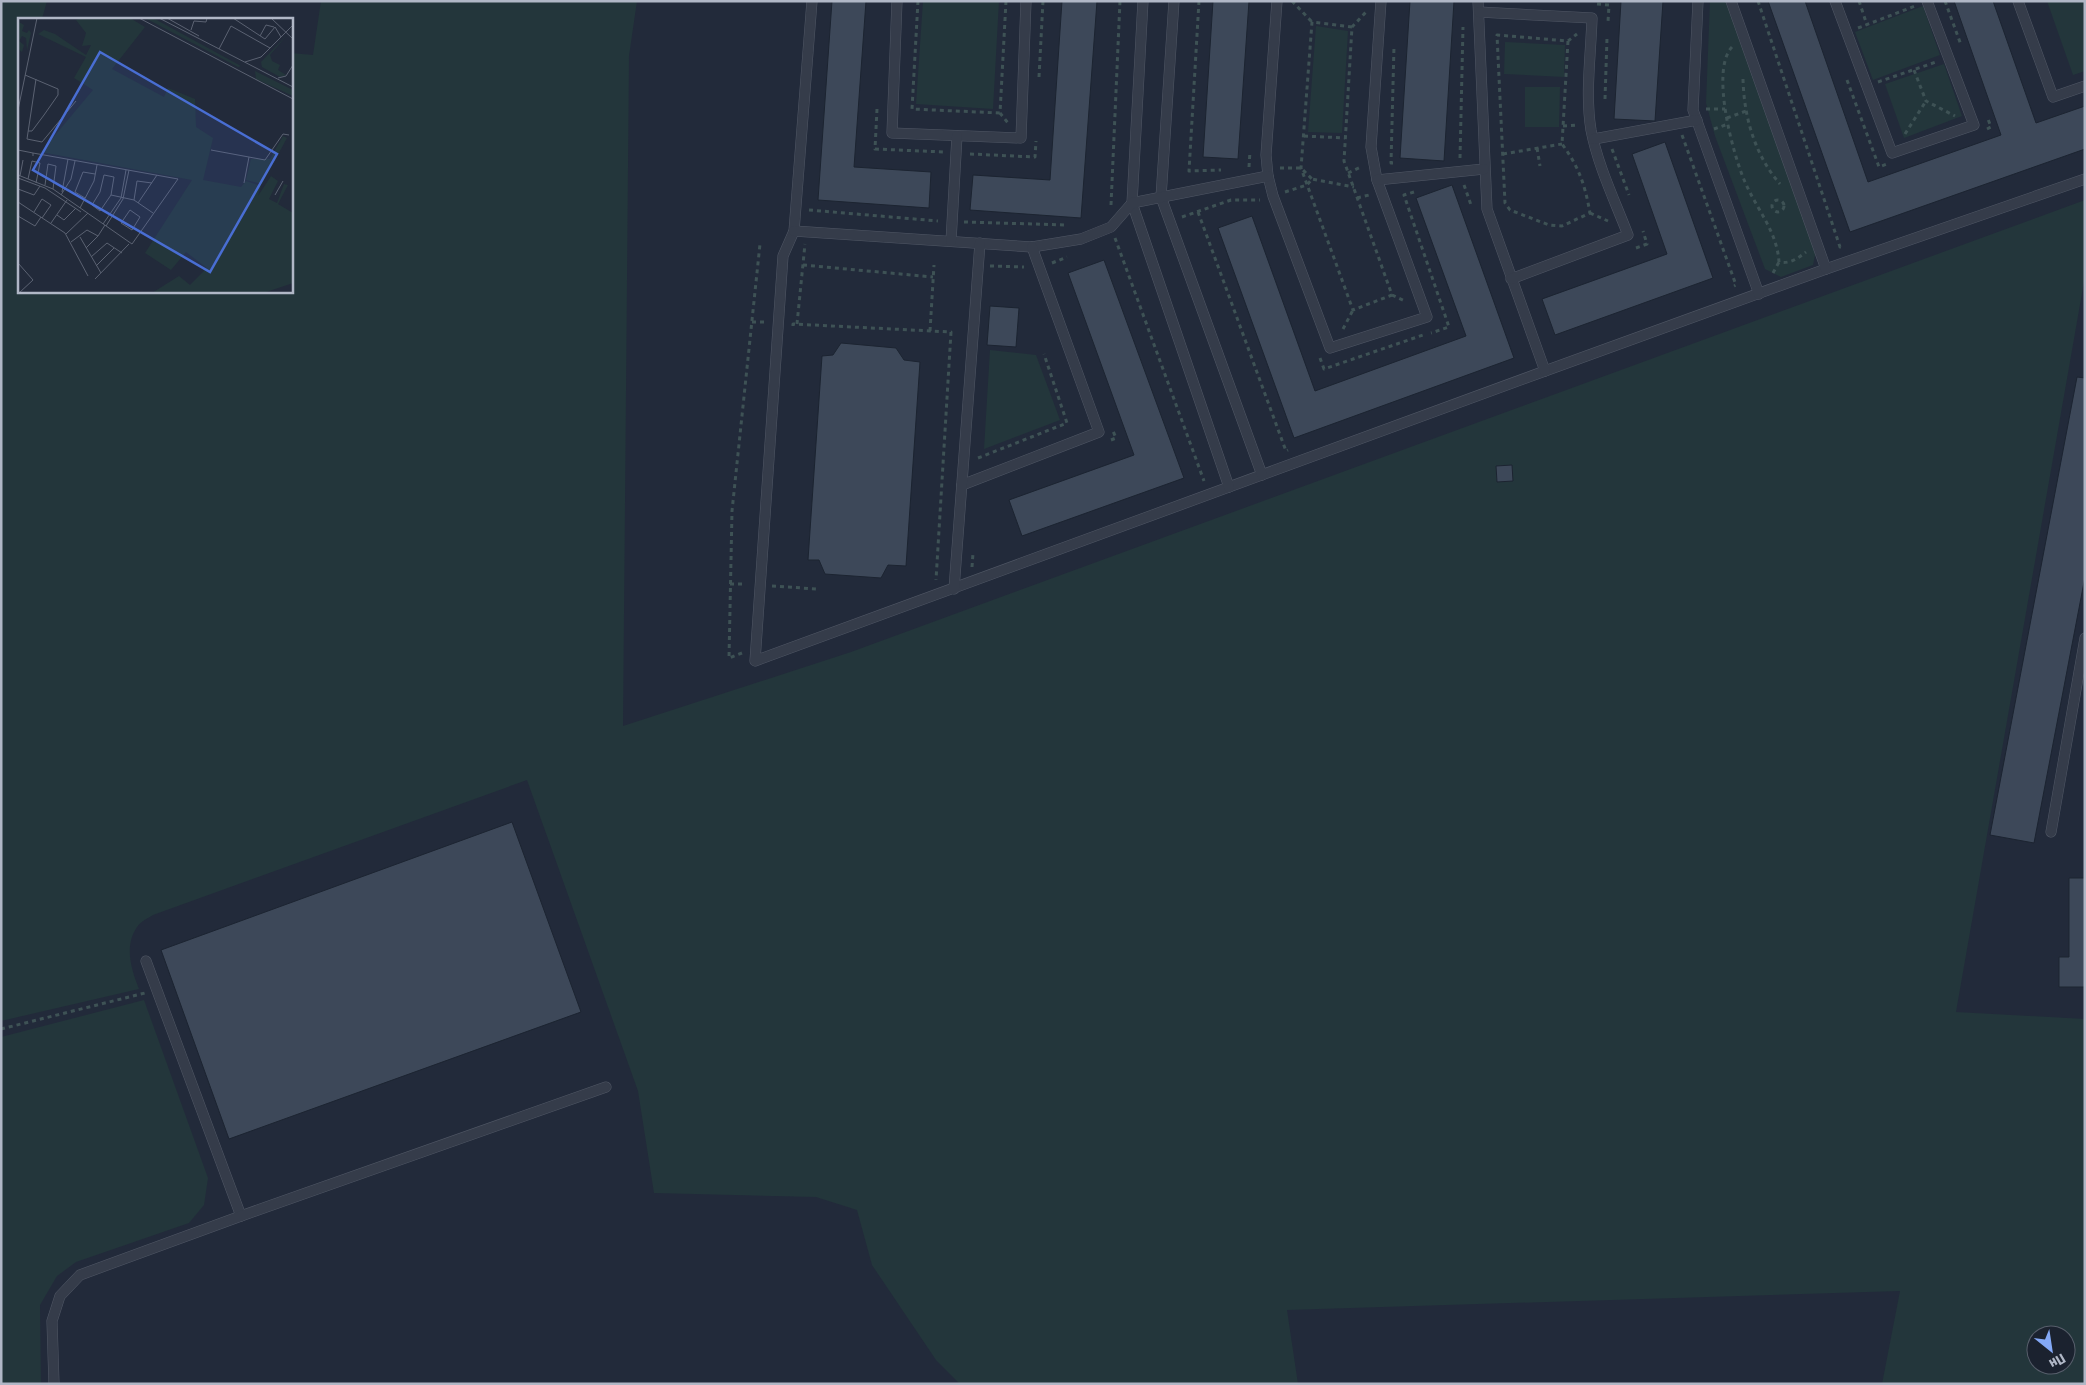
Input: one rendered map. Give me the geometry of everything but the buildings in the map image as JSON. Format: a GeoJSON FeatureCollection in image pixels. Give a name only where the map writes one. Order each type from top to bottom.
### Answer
{"type":"FeatureCollection","features":[{"type":"Feature","properties":{"kind":"lane"},"geometry":{"type":"LineString","coordinates":[[812,1],[794,231],[783,256],[755,661],[1826,269],[2085,179]]}},
{"type":"Feature","properties":{"kind":"lane"},"geometry":{"type":"LineString","coordinates":[[897,1],[892,133],[1021,138],[1026,1]]}},
{"type":"Feature","properties":{"kind":"lane"},"geometry":{"type":"LineString","coordinates":[[1143,1],[1132,203],[1229,487]]}},
{"type":"Feature","properties":{"kind":"lane"},"geometry":{"type":"LineString","coordinates":[[1174,1],[1161,197],[1262,475]]}},
{"type":"Feature","properties":{"kind":"lane"},"geometry":{"type":"LineString","coordinates":[[1277,1],[1266,155],[1267,172],[1273,196],[1330,348],[1427,317],[1377,180],[1371,147],[1381,1]]}},
{"type":"Feature","properties":{"kind":"lane"},"geometry":{"type":"LineString","coordinates":[[1698,1],[1693,110],[1759,294]]}},
{"type":"Feature","properties":{"kind":"lane"},"geometry":{"type":"LineString","coordinates":[[1732,1],[1826,269]]}},
{"type":"Feature","properties":{"kind":"lane"},"geometry":{"type":"LineString","coordinates":[[1836,1],[1892,153],[1974,125],[1928,2]]}},
{"type":"Feature","properties":{"kind":"lane"},"geometry":{"type":"LineString","coordinates":[[2018,1],[2053,97],[2085,86]]}},
{"type":"Feature","properties":{"kind":"lane"},"geometry":{"type":"LineString","coordinates":[[1511,279],[1628,235],[1599,159],[1594,139],[1590,105],[1592,18],[1478,7],[1486,209],[1511,279],[1545,371]]}},
{"type":"Feature","properties":{"kind":"lane"},"geometry":{"type":"LineString","coordinates":[[1594,139],[1697,120]]}},
{"type":"Feature","properties":{"kind":"lane"},"geometry":{"type":"LineString","coordinates":[[951,241],[957,136]]}},
{"type":"Feature","properties":{"kind":"lane"},"geometry":{"type":"LineString","coordinates":[[1377,180],[1484,169]]}},
{"type":"Feature","properties":{"kind":"lane"},"geometry":{"type":"LineString","coordinates":[[794,231],[1032,247],[1081,239],[1111,227],[1132,203],[1267,172]]}},
{"type":"Feature","properties":{"kind":"lane"},"geometry":{"type":"LineString","coordinates":[[954,589],[980,243]]}},
{"type":"Feature","properties":{"kind":"lane"},"geometry":{"type":"LineString","coordinates":[[962,485],[1099,432],[1032,247]]}},
{"type":"Feature","properties":{"kind":"lane"},"geometry":{"type":"LineString","coordinates":[[2051,832],[2085,638]]}},
{"type":"Feature","properties":{"kind":"lane"},"geometry":{"type":"LineString","coordinates":[[146,961],[240,1216]]}},
{"type":"Feature","properties":{"kind":"lane"},"geometry":{"type":"LineString","coordinates":[[54,1384],[52,1321],[60,1296],[80,1275],[240,1216],[606,1087]]}},
{"type":"Feature","properties":{"kind":"path"},"geometry":{"type":"LineString","coordinates":[[918,1],[912,108],[1000,113],[1006,1]]}},
{"type":"Feature","properties":{"kind":"path"},"geometry":{"type":"LineString","coordinates":[[1039,79],[1043,1]]}},
{"type":"Feature","properties":{"kind":"path"},"geometry":{"type":"LineString","coordinates":[[1199,1],[1189,171],[1229,169]]}},
{"type":"Feature","properties":{"kind":"path"},"geometry":{"type":"LineString","coordinates":[[1292,1],[1312,22],[1352,27],[1344,161],[1392,295],[1352,310],[1301,168],[1312,22]]}},
{"type":"Feature","properties":{"kind":"path"},"geometry":{"type":"LineString","coordinates":[[1758,1],[1840,247],[1850,244]]}},
{"type":"Feature","properties":{"kind":"path"},"geometry":{"type":"LineString","coordinates":[[1859,1],[1867,25]]}},
{"type":"Feature","properties":{"kind":"path"},"geometry":{"type":"LineString","coordinates":[[1945,1],[1962,46]]}},
{"type":"Feature","properties":{"kind":"path"},"geometry":{"type":"LineString","coordinates":[[1847,32],[1928,2]]}},
{"type":"Feature","properties":{"kind":"path"},"geometry":{"type":"LineString","coordinates":[[1590,3],[1609,5],[1608,24]]}},
{"type":"Feature","properties":{"kind":"path"},"geometry":{"type":"LineString","coordinates":[[1460,162],[1463,20]]}},
{"type":"Feature","properties":{"kind":"path"},"geometry":{"type":"LineString","coordinates":[[1604,100],[1608,33]]}},
{"type":"Feature","properties":{"kind":"path"},"geometry":{"type":"LineString","coordinates":[[1497,35],[1568,41],[1562,144],[1575,162],[1586,188],[1590,213],[1562,226],[1549,225],[1510,210],[1505,203],[1497,35]]}},
{"type":"Feature","properties":{"kind":"path"},"geometry":{"type":"LineString","coordinates":[[1394,39],[1391,163],[1400,163]]}},
{"type":"Feature","properties":{"kind":"path"},"geometry":{"type":"LineString","coordinates":[[1738,49],[1732,47],[1726,53],[1723,62],[1722,85],[1727,118],[1745,182],[1772,233],[1778,250],[1779,262],[1771,278]]}},
{"type":"Feature","properties":{"kind":"path"},"geometry":{"type":"LineString","coordinates":[[1867,86],[1948,58]]}},
{"type":"Feature","properties":{"kind":"path"},"geometry":{"type":"LineString","coordinates":[[1914,70],[1926,101],[1985,130],[1992,127],[1988,118]]}},
{"type":"Feature","properties":{"kind":"path"},"geometry":{"type":"LineString","coordinates":[[1743,73],[1746,112],[1755,144],[1767,169],[1785,191]]}},
{"type":"Feature","properties":{"kind":"path"},"geometry":{"type":"LineString","coordinates":[[1846,75],[1879,167],[1894,162]]}},
{"type":"Feature","properties":{"kind":"path"},"geometry":{"type":"LineString","coordinates":[[877,100],[875,149],[1035,157],[1036,137]]}},
{"type":"Feature","properties":{"kind":"path"},"geometry":{"type":"LineString","coordinates":[[1727,118],[1746,112]]}},
{"type":"Feature","properties":{"kind":"path"},"geometry":{"type":"LineString","coordinates":[[1678,124],[1736,286],[1727,289]]}},
{"type":"Feature","properties":{"kind":"path"},"geometry":{"type":"LineString","coordinates":[[1304,136],[1346,138]]}},
{"type":"Feature","properties":{"kind":"path"},"geometry":{"type":"LineString","coordinates":[[1609,136],[1631,200]]}},
{"type":"Feature","properties":{"kind":"path"},"geometry":{"type":"LineString","coordinates":[[1503,154],[1562,144]]}},
{"type":"Feature","properties":{"kind":"path"},"geometry":{"type":"LineString","coordinates":[[1249,168],[1250,148]]}},
{"type":"Feature","properties":{"kind":"path"},"geometry":{"type":"LineString","coordinates":[[1537,148],[1540,166]]}},
{"type":"Feature","properties":{"kind":"path"},"geometry":{"type":"LineString","coordinates":[[1267,172],[1301,168]]}},
{"type":"Feature","properties":{"kind":"path"},"geometry":{"type":"LineString","coordinates":[[1301,168],[1312,179],[1354,187]]}},
{"type":"Feature","properties":{"kind":"path"},"geometry":{"type":"LineString","coordinates":[[1462,178],[1472,206]]}},
{"type":"Feature","properties":{"kind":"path"},"geometry":{"type":"LineString","coordinates":[[1273,196],[1307,185],[1312,179]]}},
{"type":"Feature","properties":{"kind":"path"},"geometry":{"type":"LineString","coordinates":[[1317,351],[1324,369],[1449,326],[1404,195],[1420,190]]}},
{"type":"Feature","properties":{"kind":"path"},"geometry":{"type":"LineString","coordinates":[[1170,221],[1231,200],[1260,199],[1263,208]]}},
{"type":"Feature","properties":{"kind":"path"},"geometry":{"type":"LineString","coordinates":[[1780,200],[1783,203],[1784,209],[1779,213],[1774,212],[1772,204],[1774,201],[1780,200]]}},
{"type":"Feature","properties":{"kind":"path"},"geometry":{"type":"LineString","coordinates":[[1198,212],[1286,451]]}},
{"type":"Feature","properties":{"kind":"path"},"geometry":{"type":"LineString","coordinates":[[1629,251],[1647,244],[1641,227]]}},
{"type":"Feature","properties":{"kind":"path"},"geometry":{"type":"LineString","coordinates":[[1106,243],[1141,230]]}},
{"type":"Feature","properties":{"kind":"path"},"geometry":{"type":"LineString","coordinates":[[756,648],[729,658],[732,511],[760,244]]}},
{"type":"Feature","properties":{"kind":"path"},"geometry":{"type":"LineString","coordinates":[[1779,262],[1786,263],[1796,260],[1808,251],[1804,245]]}},
{"type":"Feature","properties":{"kind":"path"},"geometry":{"type":"LineString","coordinates":[[989,275],[990,266],[1040,267],[1070,256]]}},
{"type":"Feature","properties":{"kind":"path"},"geometry":{"type":"LineString","coordinates":[[1052,262],[1056,272]]}},
{"type":"Feature","properties":{"kind":"path"},"geometry":{"type":"LineString","coordinates":[[803,265],[933,277]]}},
{"type":"Feature","properties":{"kind":"path"},"geometry":{"type":"LineString","coordinates":[[930,331],[934,265]]}},
{"type":"Feature","properties":{"kind":"path"},"geometry":{"type":"LineString","coordinates":[[793,334],[793,324],[951,332],[936,585],[972,572],[973,552]]}},
{"type":"Feature","properties":{"kind":"path"},"geometry":{"type":"LineString","coordinates":[[978,458],[1068,423],[1044,354]]}},
{"type":"Feature","properties":{"kind":"path"},"geometry":{"type":"LineString","coordinates":[[1108,442],[1116,438],[1113,429]]}},
{"type":"Feature","properties":{"kind":"path"},"geometry":{"type":"LineString","coordinates":[[1257,462],[1295,447]]}},
{"type":"Feature","properties":{"kind":"path"},"geometry":{"type":"LineString","coordinates":[[976,480],[978,448]]}},
{"type":"Feature","properties":{"kind":"path"},"geometry":{"type":"LineString","coordinates":[[1195,485],[1225,474]]}},
{"type":"Feature","properties":{"kind":"path"},"geometry":{"type":"LineString","coordinates":[[772,596],[774,576]]}},
{"type":"Feature","properties":{"kind":"path"},"geometry":{"type":"LineString","coordinates":[[1,1029],[157,990]]}},
{"type":"Feature","properties":{"kind":"green space"},"geometry":{"type":"Polygon","coordinates":[[[1,1],[47,1],[42,18],[18,18],[18,292],[292,292],[292,53],[313,55],[321,1],[637,1],[629,56],[623,726],[851,652],[2085,200],[2085,276],[1956,1012],[2085,1019],[2085,1384],[1882,1384],[1900,1291],[1287,1310],[1298,1384],[960,1384],[936,1360],[872,1265],[857,1210],[816,1197],[654,1193],[638,1091],[527,780],[153,915],[138,925],[133,934],[130,958],[133,974],[139,989],[1,1021],[1,1]]]}},
{"type":"Feature","properties":{"kind":"green space"},"geometry":{"type":"Polygon","coordinates":[[[923,1],[999,1],[993,109],[916,104],[923,1]]]}},
{"type":"Feature","properties":{"kind":"green space"},"geometry":{"type":"Polygon","coordinates":[[[1710,1],[1726,1],[1816,250],[1813,265],[1781,277],[1765,269],[1715,136],[1706,103],[1710,1]]]}},
{"type":"Feature","properties":{"kind":"green space"},"geometry":{"type":"Polygon","coordinates":[[[2047,1],[2085,1],[2085,71],[2073,75],[2047,1]]]}},
{"type":"Feature","properties":{"kind":"green space"},"geometry":{"type":"Polygon","coordinates":[[[1923,6],[1940,55],[1873,80],[1855,32],[1923,6]]]}},
{"type":"Feature","properties":{"kind":"green space"},"geometry":{"type":"Polygon","coordinates":[[[1316,26],[1348,31],[1342,133],[1308,132],[1316,26]]]}},
{"type":"Feature","properties":{"kind":"green space"},"geometry":{"type":"Polygon","coordinates":[[[1505,42],[1565,45],[1564,77],[1504,74],[1505,42]]]}},
{"type":"Feature","properties":{"kind":"green space"},"geometry":{"type":"Polygon","coordinates":[[[1944,64],[1962,116],[1904,138],[1885,84],[1944,64]]]}},
{"type":"Feature","properties":{"kind":"green space"},"geometry":{"type":"Polygon","coordinates":[[[1525,87],[1560,87],[1559,127],[1525,127],[1525,87]]]}},
{"type":"Feature","properties":{"kind":"green space"},"geometry":{"type":"Polygon","coordinates":[[[990,350],[1036,355],[1060,420],[984,449],[990,350]]]}},
{"type":"Feature","properties":{"kind":"green space"},"geometry":{"type":"Polygon","coordinates":[[[144,1000],[208,1178],[204,1205],[189,1223],[76,1262],[57,1276],[40,1305],[41,1384],[1,1384],[1,1037],[144,1000]]]}}]}
